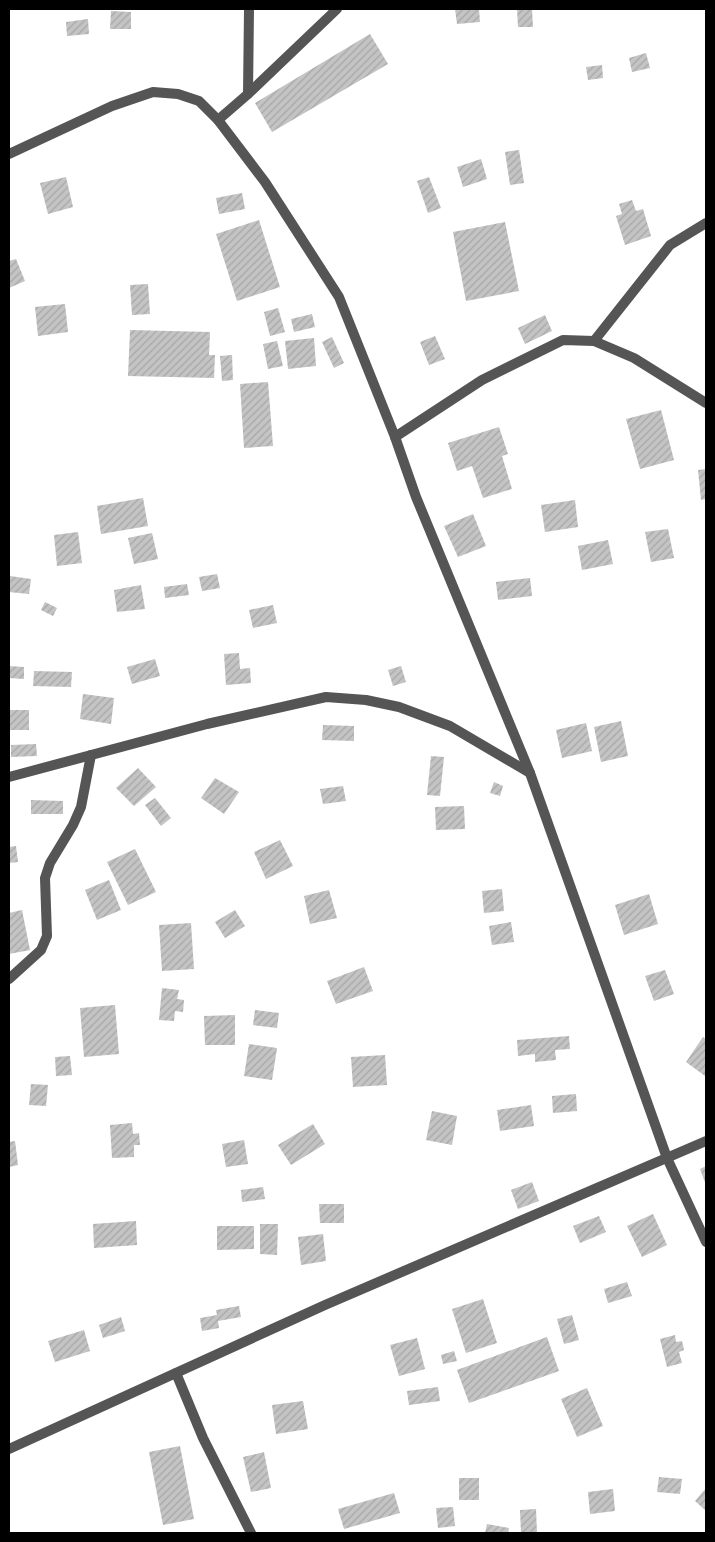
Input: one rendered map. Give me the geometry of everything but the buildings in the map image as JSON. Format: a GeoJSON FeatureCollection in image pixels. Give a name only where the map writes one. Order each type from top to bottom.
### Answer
{"type":"FeatureCollection","features":[{"type":"Feature","properties":{"kind":"street"},"geometry":{"type":"LineString","coordinates":[[248,94],[249,9]]}},
{"type":"Feature","properties":{"kind":"street"},"geometry":{"type":"LineString","coordinates":[[218,120],[337,9]]}},
{"type":"Feature","properties":{"kind":"street"},"geometry":{"type":"LineString","coordinates":[[9,154],[112,106],[153,92],[178,94],[199,101],[218,120],[265,182],[339,298],[395,437],[416,497],[530,773],[667,1158],[706,1242]]}},
{"type":"Feature","properties":{"kind":"street"},"geometry":{"type":"LineString","coordinates":[[594,341],[670,245],[706,223]]}},
{"type":"Feature","properties":{"kind":"street"},"geometry":{"type":"LineString","coordinates":[[395,437],[482,380],[563,340],[594,341],[634,358],[706,403]]}},
{"type":"Feature","properties":{"kind":"street"},"geometry":{"type":"LineString","coordinates":[[9,777],[207,724],[326,697],[366,700],[399,707],[450,726],[530,773]]}},
{"type":"Feature","properties":{"kind":"street"},"geometry":{"type":"LineString","coordinates":[[9,980],[41,950],[47,936],[45,878],[50,863],[81,807],[91,755]]}},
{"type":"Feature","properties":{"kind":"street"},"geometry":{"type":"LineString","coordinates":[[9,1449],[325,1306],[706,1141]]}},
{"type":"Feature","properties":{"kind":"street"},"geometry":{"type":"LineString","coordinates":[[176,1373],[203,1438],[251,1533]]}}]}
